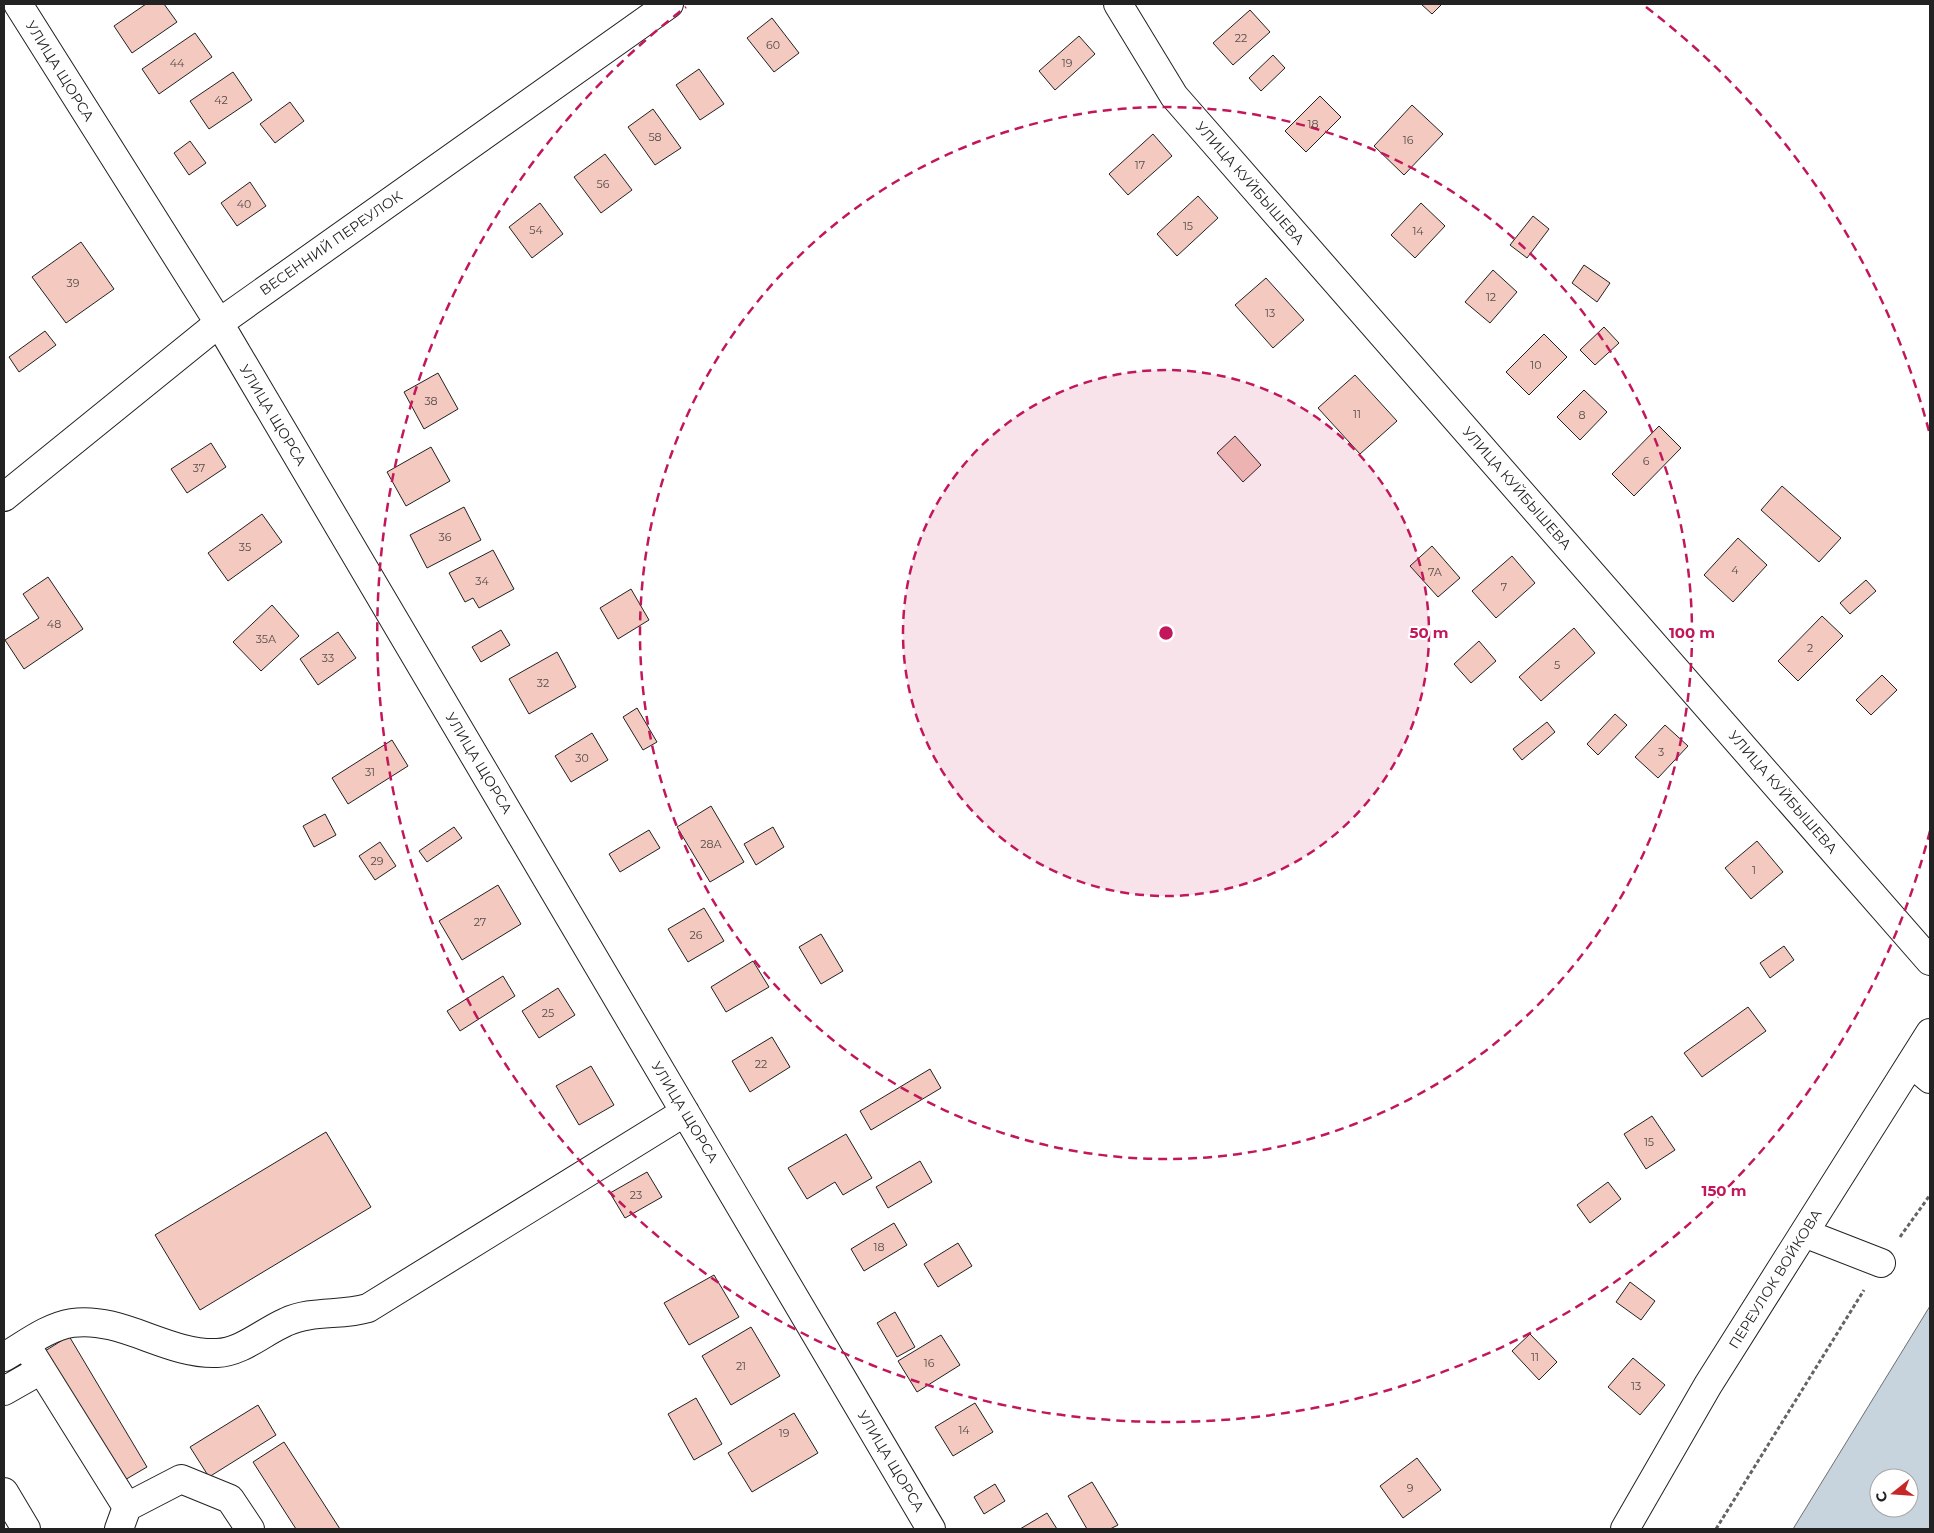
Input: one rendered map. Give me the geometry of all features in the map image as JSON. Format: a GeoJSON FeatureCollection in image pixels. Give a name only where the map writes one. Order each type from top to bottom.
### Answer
{"type":"FeatureCollection","features":[{"type":"Feature","properties":{"kind":"street","name":"УЛИЦА ЩОРСА"},"geometry":{"type":"LineString","coordinates":[[18,4],[219,322],[931,1529]]}},
{"type":"Feature","properties":{"kind":"street","name":"ВЕСЕННИЙ ПЕРЕУЛОК"},"geometry":{"type":"LineString","coordinates":[[4,497],[219,322],[669,4]]}},
{"type":"Feature","properties":{"kind":"street","name":"УЛИЦА КУЙБЫШЕВА"},"geometry":{"type":"LineString","coordinates":[[1118,4],[1174,96],[1930,961]]}},
{"type":"Feature","properties":{"kind":"street","name":"ПЕРЕУЛОК ВОЙКОВА"},"geometry":{"type":"LineString","coordinates":[[1625,1529],[1708,1385],[1804,1233],[1921,1071],[1930,1033]]}},
{"type":"Feature","properties":{"kind":"street"},"geometry":{"type":"LineString","coordinates":[[250,1529],[230,1499],[181,1479],[123,1518],[41,1370],[15,1351],[48,1331],[71,1323],[94,1323],[192,1351],[218,1353],[240,1347],[286,1322],[306,1315],[351,1313],[368,1308],[685,1112]]}},
{"type":"Feature","properties":{"kind":"street"},"geometry":{"type":"LineString","coordinates":[[1804,1233],[1882,1263]]}},
{"type":"Feature","properties":{"kind":"street"},"geometry":{"type":"LineString","coordinates":[[4,1391],[41,1370]]}},
{"type":"Feature","properties":{"kind":"street"},"geometry":{"type":"LineString","coordinates":[[4,1492],[26,1529]]}},
{"type":"Feature","properties":{"kind":"path"},"geometry":{"type":"LineString","coordinates":[[1716,1529],[1882,1263],[1930,1195]]}},
{"type":"Feature","properties":{"kind":"shaded area"},"geometry":{"type":"Polygon","coordinates":[[[1930,1306],[1930,1529],[1793,1529],[1930,1306]]]}},
{"type":"Feature","properties":{"kind":"building"},"geometry":{"type":"Polygon","coordinates":[[[146,4],[164,4],[177,22],[132,53],[114,26],[146,4]]]}},
{"type":"Feature","properties":{"kind":"building"},"geometry":{"type":"Polygon","coordinates":[[[1421,4],[1442,4],[1432,14],[1421,4]]]}},
{"type":"Feature","properties":{"kind":"building"},"geometry":{"type":"Polygon","coordinates":[[[1250,10],[1270,32],[1233,65],[1213,43],[1250,10]]]}},
{"type":"Feature","properties":{"kind":"building"},"geometry":{"type":"Polygon","coordinates":[[[772,18],[799,53],[774,72],[747,38],[772,18]]]}},
{"type":"Feature","properties":{"kind":"building"},"geometry":{"type":"Polygon","coordinates":[[[195,33],[212,57],[159,94],[142,69],[195,33]]]}},
{"type":"Feature","properties":{"kind":"building"},"geometry":{"type":"Polygon","coordinates":[[[1079,36],[1095,54],[1055,90],[1039,71],[1079,36]]]}},
{"type":"Feature","properties":{"kind":"building"},"geometry":{"type":"Polygon","coordinates":[[[1273,55],[1285,68],[1261,91],[1249,78],[1273,55]]]}},
{"type":"Feature","properties":{"kind":"building"},"geometry":{"type":"Polygon","coordinates":[[[699,69],[724,104],[700,120],[676,85],[699,69]]]}},
{"type":"Feature","properties":{"kind":"building"},"geometry":{"type":"Polygon","coordinates":[[[233,72],[252,100],[209,129],[190,101],[233,72]]]}},
{"type":"Feature","properties":{"kind":"building"},"geometry":{"type":"Polygon","coordinates":[[[1320,96],[1341,117],[1306,152],[1285,131],[1320,96]]]}},
{"type":"Feature","properties":{"kind":"building"},"geometry":{"type":"Polygon","coordinates":[[[290,102],[304,121],[275,143],[260,124],[290,102]]]}},
{"type":"Feature","properties":{"kind":"building"},"geometry":{"type":"Polygon","coordinates":[[[1412,105],[1443,134],[1404,175],[1374,146],[1412,105]]]}},
{"type":"Feature","properties":{"kind":"building"},"geometry":{"type":"Polygon","coordinates":[[[653,109],[681,148],[655,165],[628,127],[653,109]]]}},
{"type":"Feature","properties":{"kind":"building"},"geometry":{"type":"Polygon","coordinates":[[[1153,134],[1172,156],[1128,195],[1109,174],[1153,134]]]}},
{"type":"Feature","properties":{"kind":"building"},"geometry":{"type":"Polygon","coordinates":[[[190,141],[206,163],[189,175],[174,153],[190,141]]]}},
{"type":"Feature","properties":{"kind":"building"},"geometry":{"type":"Polygon","coordinates":[[[605,154],[632,190],[601,213],[574,177],[605,154]]]}},
{"type":"Feature","properties":{"kind":"building"},"geometry":{"type":"Polygon","coordinates":[[[250,182],[266,206],[237,226],[221,203],[250,182]]]}},
{"type":"Feature","properties":{"kind":"building"},"geometry":{"type":"Polygon","coordinates":[[[1198,196],[1218,218],[1177,256],[1157,234],[1198,196]]]}},
{"type":"Feature","properties":{"kind":"building"},"geometry":{"type":"Polygon","coordinates":[[[540,203],[563,234],[532,258],[509,227],[540,203]]]}},
{"type":"Feature","properties":{"kind":"building"},"geometry":{"type":"Polygon","coordinates":[[[1421,203],[1445,226],[1415,258],[1391,235],[1421,203]]]}},
{"type":"Feature","properties":{"kind":"building"},"geometry":{"type":"Polygon","coordinates":[[[1533,216],[1549,229],[1527,258],[1510,245],[1533,216]]]}},
{"type":"Feature","properties":{"kind":"building"},"geometry":{"type":"Polygon","coordinates":[[[81,242],[114,289],[66,323],[32,277],[81,242]]]}},
{"type":"Feature","properties":{"kind":"building"},"geometry":{"type":"Polygon","coordinates":[[[1584,265],[1610,283],[1597,302],[1572,283],[1584,265]]]}},
{"type":"Feature","properties":{"kind":"building"},"geometry":{"type":"Polygon","coordinates":[[[1493,270],[1517,292],[1490,323],[1465,302],[1493,270]]]}},
{"type":"Feature","properties":{"kind":"building"},"geometry":{"type":"Polygon","coordinates":[[[1266,278],[1304,320],[1273,348],[1235,305],[1266,278]]]}},
{"type":"Feature","properties":{"kind":"building"},"geometry":{"type":"Polygon","coordinates":[[[1604,327],[1619,343],[1595,365],[1580,350],[1604,327]]]}},
{"type":"Feature","properties":{"kind":"building"},"geometry":{"type":"Polygon","coordinates":[[[45,331],[56,345],[19,372],[9,357],[45,331]]]}},
{"type":"Feature","properties":{"kind":"building"},"geometry":{"type":"Polygon","coordinates":[[[1544,334],[1567,357],[1529,395],[1506,372],[1544,334]]]}},
{"type":"Feature","properties":{"kind":"building"},"geometry":{"type":"Polygon","coordinates":[[[438,373],[458,409],[424,429],[404,392],[438,373]]]}},
{"type":"Feature","properties":{"kind":"building"},"geometry":{"type":"Polygon","coordinates":[[[1355,375],[1397,421],[1360,454],[1318,408],[1355,375]]]}},
{"type":"Feature","properties":{"kind":"building"},"geometry":{"type":"Polygon","coordinates":[[[1584,390],[1607,412],[1580,440],[1557,417],[1584,390]]]}},
{"type":"Feature","properties":{"kind":"building"},"geometry":{"type":"Polygon","coordinates":[[[1659,426],[1681,448],[1634,496],[1612,474],[1659,426]]]}},
{"type":"Feature","properties":{"kind":"building"},"geometry":{"type":"Polygon","coordinates":[[[1235,436],[1261,465],[1243,482],[1217,453],[1235,436]]]}},
{"type":"Feature","properties":{"kind":"building"},"geometry":{"type":"Polygon","coordinates":[[[211,443],[226,467],[187,493],[171,469],[211,443]]]}},
{"type":"Feature","properties":{"kind":"building"},"geometry":{"type":"Polygon","coordinates":[[[431,447],[450,481],[406,506],[387,472],[431,447]]]}},
{"type":"Feature","properties":{"kind":"building"},"geometry":{"type":"Polygon","coordinates":[[[1782,486],[1841,538],[1819,562],[1761,510],[1782,486]]]}},
{"type":"Feature","properties":{"kind":"building"},"geometry":{"type":"Polygon","coordinates":[[[464,507],[481,540],[427,568],[410,535],[464,507]]]}},
{"type":"Feature","properties":{"kind":"building"},"geometry":{"type":"Polygon","coordinates":[[[262,514],[282,542],[228,581],[208,553],[262,514]]]}},
{"type":"Feature","properties":{"kind":"building"},"geometry":{"type":"Polygon","coordinates":[[[1738,538],[1767,565],[1733,602],[1704,575],[1738,538]]]}},
{"type":"Feature","properties":{"kind":"building"},"geometry":{"type":"Polygon","coordinates":[[[1432,546],[1460,578],[1438,597],[1410,566],[1432,546]]]}},
{"type":"Feature","properties":{"kind":"building"},"geometry":{"type":"Polygon","coordinates":[[[493,550],[514,589],[479,608],[473,598],[465,602],[449,573],[493,550]]]}},
{"type":"Feature","properties":{"kind":"building"},"geometry":{"type":"Polygon","coordinates":[[[1512,556],[1535,583],[1496,618],[1472,591],[1512,556]]]}},
{"type":"Feature","properties":{"kind":"building"},"geometry":{"type":"Polygon","coordinates":[[[48,577],[83,629],[24,669],[5,640],[39,618],[23,594],[48,577]]]}},
{"type":"Feature","properties":{"kind":"building"},"geometry":{"type":"Polygon","coordinates":[[[1866,580],[1876,591],[1850,614],[1840,603],[1866,580]]]}},
{"type":"Feature","properties":{"kind":"building"},"geometry":{"type":"Polygon","coordinates":[[[631,589],[649,620],[618,639],[600,608],[631,589]]]}},
{"type":"Feature","properties":{"kind":"building"},"geometry":{"type":"Polygon","coordinates":[[[272,605],[299,636],[261,671],[233,642],[272,605]]]}},
{"type":"Feature","properties":{"kind":"building"},"geometry":{"type":"Polygon","coordinates":[[[1822,616],[1843,636],[1798,681],[1778,661],[1822,616]]]}},
{"type":"Feature","properties":{"kind":"building"},"geometry":{"type":"Polygon","coordinates":[[[1574,628],[1595,653],[1541,701],[1519,677],[1574,628]]]}},
{"type":"Feature","properties":{"kind":"building"},"geometry":{"type":"Polygon","coordinates":[[[501,630],[510,645],[481,662],[472,647],[501,630]]]}},
{"type":"Feature","properties":{"kind":"building"},"geometry":{"type":"Polygon","coordinates":[[[338,632],[356,658],[318,685],[300,659],[338,632]]]}},
{"type":"Feature","properties":{"kind":"building"},"geometry":{"type":"Polygon","coordinates":[[[1479,641],[1496,661],[1471,683],[1454,664],[1479,641]]]}},
{"type":"Feature","properties":{"kind":"building"},"geometry":{"type":"Polygon","coordinates":[[[557,652],[576,687],[529,714],[509,679],[557,652]]]}},
{"type":"Feature","properties":{"kind":"building"},"geometry":{"type":"Polygon","coordinates":[[[1882,675],[1897,690],[1871,715],[1856,700],[1882,675]]]}},
{"type":"Feature","properties":{"kind":"building"},"geometry":{"type":"Polygon","coordinates":[[[637,708],[657,742],[643,750],[623,717],[637,708]]]}},
{"type":"Feature","properties":{"kind":"building"},"geometry":{"type":"Polygon","coordinates":[[[1615,714],[1627,725],[1598,755],[1587,744],[1615,714]]]}},
{"type":"Feature","properties":{"kind":"building"},"geometry":{"type":"Polygon","coordinates":[[[1547,722],[1555,732],[1522,760],[1513,749],[1547,722]]]}},
{"type":"Feature","properties":{"kind":"building"},"geometry":{"type":"Polygon","coordinates":[[[1665,725],[1688,746],[1658,778],[1635,757],[1665,725]]]}},
{"type":"Feature","properties":{"kind":"building"},"geometry":{"type":"Polygon","coordinates":[[[592,733],[608,760],[571,782],[555,756],[592,733]]]}},
{"type":"Feature","properties":{"kind":"building"},"geometry":{"type":"Polygon","coordinates":[[[392,740],[408,766],[348,804],[332,778],[392,740]]]}},
{"type":"Feature","properties":{"kind":"building"},"geometry":{"type":"Polygon","coordinates":[[[711,806],[744,862],[710,882],[677,827],[711,806]]]}},
{"type":"Feature","properties":{"kind":"building"},"geometry":{"type":"Polygon","coordinates":[[[325,814],[336,835],[314,847],[303,826],[325,814]]]}},
{"type":"Feature","properties":{"kind":"building"},"geometry":{"type":"Polygon","coordinates":[[[454,827],[462,838],[427,862],[419,851],[454,827]]]}},
{"type":"Feature","properties":{"kind":"building"},"geometry":{"type":"Polygon","coordinates":[[[773,827],[784,847],[756,865],[744,844],[773,827]]]}},
{"type":"Feature","properties":{"kind":"building"},"geometry":{"type":"Polygon","coordinates":[[[649,830],[660,848],[620,872],[609,854],[649,830]]]}},
{"type":"Feature","properties":{"kind":"building"},"geometry":{"type":"Polygon","coordinates":[[[1757,841],[1783,872],[1751,899],[1725,868],[1757,841]]]}},
{"type":"Feature","properties":{"kind":"building"},"geometry":{"type":"Polygon","coordinates":[[[380,842],[396,866],[375,880],[359,856],[380,842]]]}},
{"type":"Feature","properties":{"kind":"building"},"geometry":{"type":"Polygon","coordinates":[[[498,885],[521,924],[462,960],[439,921],[498,885]]]}},
{"type":"Feature","properties":{"kind":"building"},"geometry":{"type":"Polygon","coordinates":[[[704,908],[724,941],[688,962],[668,929],[704,908]]]}},
{"type":"Feature","properties":{"kind":"building"},"geometry":{"type":"Polygon","coordinates":[[[821,934],[843,971],[821,984],[799,947],[821,934]]]}},
{"type":"Feature","properties":{"kind":"building"},"geometry":{"type":"Polygon","coordinates":[[[1784,946],[1794,960],[1770,978],[1760,963],[1784,946]]]}},
{"type":"Feature","properties":{"kind":"building"},"geometry":{"type":"Polygon","coordinates":[[[753,961],[769,987],[726,1012],[711,987],[753,961]]]}},
{"type":"Feature","properties":{"kind":"building"},"geometry":{"type":"Polygon","coordinates":[[[503,976],[515,996],[460,1031],[447,1011],[503,976]]]}},
{"type":"Feature","properties":{"kind":"building"},"geometry":{"type":"Polygon","coordinates":[[[558,988],[575,1015],[539,1038],[522,1011],[558,988]]]}},
{"type":"Feature","properties":{"kind":"building"},"geometry":{"type":"Polygon","coordinates":[[[1748,1007],[1766,1031],[1702,1077],[1684,1053],[1748,1007]]]}},
{"type":"Feature","properties":{"kind":"building"},"geometry":{"type":"Polygon","coordinates":[[[772,1037],[790,1067],[750,1092],[732,1061],[772,1037]]]}},
{"type":"Feature","properties":{"kind":"building"},"geometry":{"type":"Polygon","coordinates":[[[591,1066],[614,1105],[579,1125],[556,1086],[591,1066]]]}},
{"type":"Feature","properties":{"kind":"building"},"geometry":{"type":"Polygon","coordinates":[[[930,1069],[941,1088],[871,1130],[860,1111],[930,1069]]]}},
{"type":"Feature","properties":{"kind":"building"},"geometry":{"type":"Polygon","coordinates":[[[1652,1116],[1675,1150],[1646,1169],[1624,1134],[1652,1116]]]}},
{"type":"Feature","properties":{"kind":"building"},"geometry":{"type":"Polygon","coordinates":[[[326,1132],[371,1207],[200,1310],[155,1235],[326,1132]]]}},
{"type":"Feature","properties":{"kind":"building"},"geometry":{"type":"Polygon","coordinates":[[[846,1134],[872,1178],[843,1195],[835,1182],[807,1199],[788,1168],[846,1134]]]}},
{"type":"Feature","properties":{"kind":"building"},"geometry":{"type":"Polygon","coordinates":[[[920,1161],[932,1182],[888,1208],[876,1187],[920,1161]]]}},
{"type":"Feature","properties":{"kind":"building"},"geometry":{"type":"Polygon","coordinates":[[[647,1172],[662,1197],[625,1218],[610,1193],[647,1172]]]}},
{"type":"Feature","properties":{"kind":"building"},"geometry":{"type":"Polygon","coordinates":[[[1608,1182],[1621,1199],[1590,1223],[1577,1205],[1608,1182]]]}},
{"type":"Feature","properties":{"kind":"building"},"geometry":{"type":"Polygon","coordinates":[[[894,1223],[907,1245],[864,1271],[851,1249],[894,1223]]]}},
{"type":"Feature","properties":{"kind":"building"},"geometry":{"type":"Polygon","coordinates":[[[958,1243],[972,1266],[938,1287],[924,1264],[958,1243]]]}},
{"type":"Feature","properties":{"kind":"building"},"geometry":{"type":"Polygon","coordinates":[[[714,1275],[739,1317],[689,1345],[664,1303],[714,1275]]]}},
{"type":"Feature","properties":{"kind":"building"},"geometry":{"type":"Polygon","coordinates":[[[1630,1282],[1655,1301],[1641,1320],[1616,1302],[1630,1282]]]}},
{"type":"Feature","properties":{"kind":"building"},"geometry":{"type":"Polygon","coordinates":[[[895,1312],[915,1347],[897,1357],[877,1323],[895,1312]]]}},
{"type":"Feature","properties":{"kind":"building"},"geometry":{"type":"Polygon","coordinates":[[[751,1327],[780,1376],[731,1405],[702,1356],[751,1327]]]}},
{"type":"Feature","properties":{"kind":"building"},"geometry":{"type":"Polygon","coordinates":[[[1530,1334],[1557,1362],[1539,1380],[1512,1351],[1530,1334]]]}},
{"type":"Feature","properties":{"kind":"building"},"geometry":{"type":"Polygon","coordinates":[[[941,1335],[960,1365],[917,1392],[898,1361],[941,1335]]]}},
{"type":"Feature","properties":{"kind":"building"},"geometry":{"type":"Polygon","coordinates":[[[69,1336],[147,1467],[123,1481],[45,1351],[69,1336]]]}},
{"type":"Feature","properties":{"kind":"building"},"geometry":{"type":"Polygon","coordinates":[[[1633,1358],[1665,1385],[1640,1415],[1608,1387],[1633,1358]]]}},
{"type":"Feature","properties":{"kind":"building"},"geometry":{"type":"Polygon","coordinates":[[[696,1398],[722,1444],[694,1460],[668,1414],[696,1398]]]}},
{"type":"Feature","properties":{"kind":"building"},"geometry":{"type":"Polygon","coordinates":[[[975,1403],[993,1432],[953,1456],[935,1427],[975,1403]]]}},
{"type":"Feature","properties":{"kind":"building"},"geometry":{"type":"Polygon","coordinates":[[[258,1405],[276,1435],[209,1477],[190,1447],[258,1405]]]}},
{"type":"Feature","properties":{"kind":"building"},"geometry":{"type":"Polygon","coordinates":[[[794,1413],[818,1453],[752,1492],[728,1453],[794,1413]]]}},
{"type":"Feature","properties":{"kind":"building"},"geometry":{"type":"Polygon","coordinates":[[[284,1442],[340,1529],[296,1529],[253,1462],[284,1442]]]}},
{"type":"Feature","properties":{"kind":"building"},"geometry":{"type":"Polygon","coordinates":[[[1417,1458],[1441,1490],[1403,1518],[1380,1486],[1417,1458]]]}},
{"type":"Feature","properties":{"kind":"building"},"geometry":{"type":"Polygon","coordinates":[[[1092,1482],[1118,1525],[1110,1529],[1087,1529],[1068,1496],[1092,1482]]]}},
{"type":"Feature","properties":{"kind":"building"},"geometry":{"type":"Polygon","coordinates":[[[995,1484],[1005,1501],[984,1514],[974,1497],[995,1484]]]}},
{"type":"Feature","properties":{"kind":"building"},"geometry":{"type":"Polygon","coordinates":[[[1047,1513],[1057,1529],[1020,1529],[1047,1513]]]}}]}
